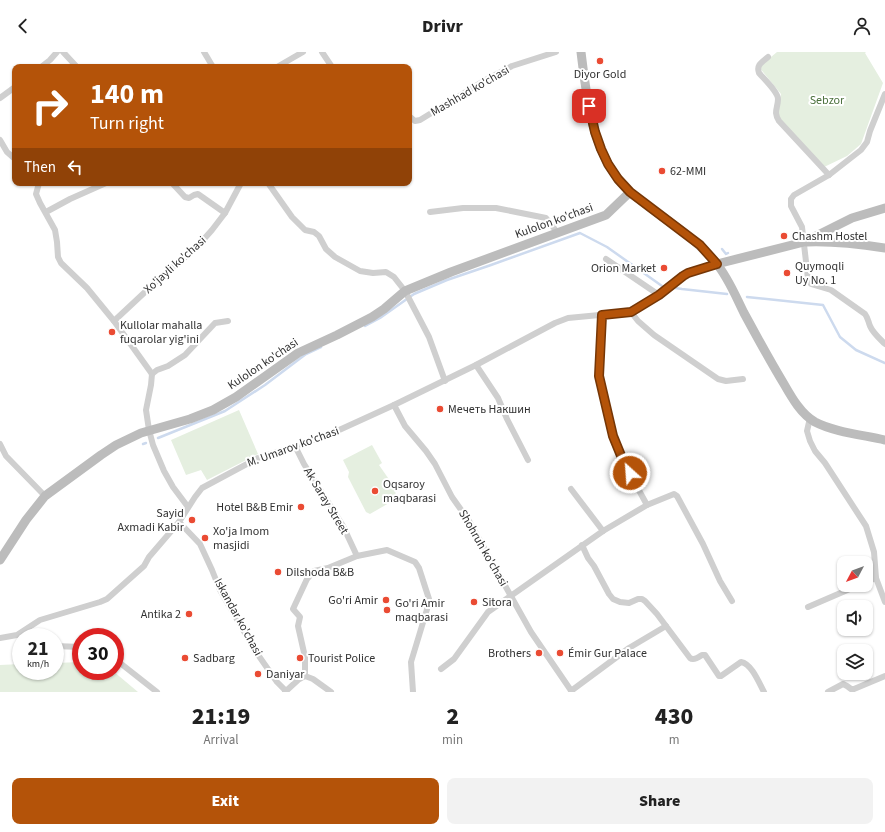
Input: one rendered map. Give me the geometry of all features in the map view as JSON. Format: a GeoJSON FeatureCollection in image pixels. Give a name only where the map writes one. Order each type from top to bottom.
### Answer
{"type":"FeatureCollection","features":[{"type":"Feature","properties":{"kind":"main road"},"geometry":{"type":"LineString","coordinates":[[581,52],[591,115],[601,149],[608,164],[618,179],[630,192],[700,245],[717,264],[730,285],[774,367],[798,406],[810,418],[815,422],[830,428],[885,440]]}},
{"type":"Feature","properties":{"kind":"main road","name":"Kulolon ko'chasi"},"geometry":{"type":"LineString","coordinates":[[0,560],[26,520],[45,496],[112,447],[149,430],[190,419],[213,410],[236,397],[298,352],[337,335],[372,317],[406,293],[451,272],[606,215],[630,192]]}},
{"type":"Feature","properties":{"kind":"main road"},"geometry":{"type":"LineString","coordinates":[[717,264],[804,242],[852,218],[885,208]]}},
{"type":"Feature","properties":{"kind":"main road"},"geometry":{"type":"LineString","coordinates":[[804,242],[859,244],[885,248]]}},
{"type":"Feature","properties":{"kind":"street"},"geometry":{"type":"LineString","coordinates":[[45,64],[57,52]]}},
{"type":"Feature","properties":{"kind":"street"},"geometry":{"type":"LineString","coordinates":[[63,52],[73,64]]}},
{"type":"Feature","properties":{"kind":"street"},"geometry":{"type":"LineString","coordinates":[[204,52],[211,64]]}},
{"type":"Feature","properties":{"kind":"street"},"geometry":{"type":"LineString","coordinates":[[282,64],[303,52]]}},
{"type":"Feature","properties":{"kind":"street"},"geometry":{"type":"LineString","coordinates":[[322,52],[330,64]]}},
{"type":"Feature","properties":{"kind":"street","name":"Mashhad ko'chasi"},"geometry":{"type":"LineString","coordinates":[[412,118],[415,121],[420,120],[482,82],[512,66],[556,52]]}},
{"type":"Feature","properties":{"kind":"street"},"geometry":{"type":"LineString","coordinates":[[768,57],[759,65],[758,69],[759,73],[776,94],[778,99],[776,110],[776,117],[778,121],[829,175]]}},
{"type":"Feature","properties":{"kind":"street"},"geometry":{"type":"LineString","coordinates":[[0,98],[12,89]]}},
{"type":"Feature","properties":{"kind":"street"},"geometry":{"type":"LineString","coordinates":[[885,94],[870,131],[868,142],[861,150],[829,175],[794,195],[791,199],[791,206],[802,227],[808,279],[811,284],[831,290],[868,317],[870,327],[885,344]]}},
{"type":"Feature","properties":{"kind":"street"},"geometry":{"type":"LineString","coordinates":[[0,140],[7,152],[12,156]]}},
{"type":"Feature","properties":{"kind":"street"},"geometry":{"type":"LineString","coordinates":[[38,186],[36,194],[55,230],[58,257],[61,263],[87,288],[114,321],[152,374],[146,410],[153,445],[164,471],[173,487],[188,507]]}},
{"type":"Feature","properties":{"kind":"street"},"geometry":{"type":"LineString","coordinates":[[46,212],[70,198],[99,186]]}},
{"type":"Feature","properties":{"kind":"street"},"geometry":{"type":"LineString","coordinates":[[175,186],[185,197],[189,198],[198,194],[225,213]]}},
{"type":"Feature","properties":{"kind":"street","name":"Xo'jayli ko'chasi"},"geometry":{"type":"LineString","coordinates":[[114,321],[160,278],[196,248],[225,213],[239,186]]}},
{"type":"Feature","properties":{"kind":"street"},"geometry":{"type":"LineString","coordinates":[[270,186],[292,217],[306,230],[314,232],[319,236],[326,249],[335,258],[360,271],[373,273],[386,272],[394,277],[411,301],[429,337],[445,381]]}},
{"type":"Feature","properties":{"kind":"street"},"geometry":{"type":"LineString","coordinates":[[430,212],[462,208],[496,208],[546,218],[557,232]]}},
{"type":"Feature","properties":{"kind":"street"},"geometry":{"type":"LineString","coordinates":[[606,259],[659,295]]}},
{"type":"Feature","properties":{"kind":"street"},"geometry":{"type":"LineString","coordinates":[[717,264],[688,273],[659,295],[631,312],[638,322],[654,335],[718,379],[726,381],[742,379]]}},
{"type":"Feature","properties":{"kind":"street","name":"M. Umarov ko'chasi"},"geometry":{"type":"LineString","coordinates":[[30,628],[40,620],[107,599],[144,566],[149,557],[179,522],[195,496],[202,488],[258,458],[326,436],[445,381],[568,318],[631,312]]}},
{"type":"Feature","properties":{"kind":"street"},"geometry":{"type":"LineString","coordinates":[[602,315],[599,376],[613,436],[624,463],[647,505]]}},
{"type":"Feature","properties":{"kind":"street"},"geometry":{"type":"LineString","coordinates":[[152,374],[185,355],[215,323],[228,321]]}},
{"type":"Feature","properties":{"kind":"street"},"geometry":{"type":"LineString","coordinates":[[476,365],[498,398],[528,460]]}},
{"type":"Feature","properties":{"kind":"street","name":"Shohruh ko'chasi"},"geometry":{"type":"LineString","coordinates":[[394,405],[405,426],[435,464],[452,497],[469,521],[531,632],[571,691]]}},
{"type":"Feature","properties":{"kind":"street"},"geometry":{"type":"LineString","coordinates":[[810,418],[807,431],[810,441],[866,526],[874,552],[876,578],[885,602]]}},
{"type":"Feature","properties":{"kind":"street"},"geometry":{"type":"LineString","coordinates":[[0,444],[3,457],[45,496]]}},
{"type":"Feature","properties":{"kind":"street","name":"Ak Saray Street"},"geometry":{"type":"LineString","coordinates":[[295,446],[304,464],[343,526],[357,556]]}},
{"type":"Feature","properties":{"kind":"street"},"geometry":{"type":"LineString","coordinates":[[571,489],[603,531]]}},
{"type":"Feature","properties":{"kind":"street"},"geometry":{"type":"LineString","coordinates":[[441,669],[454,659],[488,612],[603,531],[647,505],[674,494],[677,496],[703,544],[720,581],[732,601]]}},
{"type":"Feature","properties":{"kind":"street","name":"Iskandar ko'chasi"},"geometry":{"type":"LineString","coordinates":[[179,522],[200,544],[220,590],[256,652],[285,692]]}},
{"type":"Feature","properties":{"kind":"street"},"geometry":{"type":"LineString","coordinates":[[582,546],[613,599],[620,602],[629,603],[642,599],[657,614],[692,660],[705,655],[719,676],[741,662],[744,662],[753,672],[764,692]]}},
{"type":"Feature","properties":{"kind":"street"},"geometry":{"type":"LineString","coordinates":[[305,676],[304,657],[298,626],[300,617],[293,609],[307,579],[314,571],[328,568],[357,556],[387,550],[414,562],[419,568],[429,600],[412,662],[413,692]]}},
{"type":"Feature","properties":{"kind":"street"},"geometry":{"type":"LineString","coordinates":[[808,607],[843,592]]}},
{"type":"Feature","properties":{"kind":"street"},"geometry":{"type":"LineString","coordinates":[[571,691],[629,648],[666,626]]}},
{"type":"Feature","properties":{"kind":"street","name":"M. Umarov ko'chasi"},"geometry":{"type":"LineString","coordinates":[[0,638],[12,637]]}},
{"type":"Feature","properties":{"kind":"street"},"geometry":{"type":"LineString","coordinates":[[124,666],[157,692]]}},
{"type":"Feature","properties":{"kind":"street"},"geometry":{"type":"LineString","coordinates":[[285,692],[298,680],[305,676]]}},
{"type":"Feature","properties":{"kind":"street"},"geometry":{"type":"LineString","coordinates":[[305,676],[313,679],[331,692]]}},
{"type":"Feature","properties":{"kind":"street"},"geometry":{"type":"LineString","coordinates":[[828,692],[843,684],[851,689],[854,689],[885,676]]}},
{"type":"Feature","properties":{"kind":"green space","name":"Sebzor"},"geometry":{"type":"Polygon","coordinates":[[[777,52],[866,52],[865,53],[883,83],[861,144],[847,156],[822,168],[776,119],[781,94],[759,67],[777,52]]]}},
{"type":"Feature","properties":{"kind":"green space"},"geometry":{"type":"Polygon","coordinates":[[[239,410],[258,454],[207,480],[201,470],[186,475],[171,440],[239,410]]]}},
{"type":"Feature","properties":{"kind":"green space"},"geometry":{"type":"Polygon","coordinates":[[[372,445],[382,463],[379,465],[395,488],[396,499],[370,514],[366,512],[348,477],[349,472],[343,460],[372,445]]]}},
{"type":"Feature","properties":{"kind":"green space"},"geometry":{"type":"Polygon","coordinates":[[[72,662],[72,680],[124,680],[138,692],[0,692],[0,665],[12,664],[12,680],[64,680],[64,663],[72,662]]]}},
{"type":"Feature","properties":{"kind":"waterway"},"geometry":{"type":"LineString","coordinates":[[365,326],[380,318],[414,294],[447,280],[580,233],[607,247],[662,286],[727,294]]}},
{"type":"Feature","properties":{"kind":"waterway"},"geometry":{"type":"LineString","coordinates":[[722,249],[726,254],[728,253]]}},
{"type":"Feature","properties":{"kind":"waterway"},"geometry":{"type":"LineString","coordinates":[[747,297],[823,305],[840,337],[856,350],[885,363]]}},
{"type":"Feature","properties":{"kind":"waterway"},"geometry":{"type":"LineString","coordinates":[[158,438],[225,411],[265,385],[306,354],[321,347]]}},
{"type":"Feature","properties":{"kind":"place","name":"Diyor Gold"},"geometry":{"type":"Point","coordinates":[600,61]}},
{"type":"Feature","properties":{"kind":"place","name":"62-MMI"},"geometry":{"type":"Point","coordinates":[662,171]}},
{"type":"Feature","properties":{"kind":"place","name":"Chashm Hostel"},"geometry":{"type":"Point","coordinates":[784,236]}},
{"type":"Feature","properties":{"kind":"place","name":"Orion Market"},"geometry":{"type":"Point","coordinates":[664,268]}},
{"type":"Feature","properties":{"kind":"place","name":"Quymoqli Uy No. 1"},"geometry":{"type":"Point","coordinates":[787,273]}},
{"type":"Feature","properties":{"kind":"place","name":"Kullolar mahalla fuqarolar yig'ini"},"geometry":{"type":"Point","coordinates":[112,332]}},
{"type":"Feature","properties":{"kind":"place","name":"Мечеть Накшин"},"geometry":{"type":"Point","coordinates":[440,409]}},
{"type":"Feature","properties":{"kind":"place","name":"Oqsaroy maqbarasi"},"geometry":{"type":"Point","coordinates":[375,491]}},
{"type":"Feature","properties":{"kind":"place","name":"Hotel B&B Emir"},"geometry":{"type":"Point","coordinates":[301,507]}},
{"type":"Feature","properties":{"kind":"place","name":"Sayid Axmadi Kabir"},"geometry":{"type":"Point","coordinates":[192,520]}},
{"type":"Feature","properties":{"kind":"place","name":"Xo'ja Imom masjidi"},"geometry":{"type":"Point","coordinates":[205,538]}},
{"type":"Feature","properties":{"kind":"place","name":"Dilshoda B&B"},"geometry":{"type":"Point","coordinates":[278,572]}},
{"type":"Feature","properties":{"kind":"place","name":"Go'ri Amir"},"geometry":{"type":"Point","coordinates":[386,600]}},
{"type":"Feature","properties":{"kind":"place","name":"Sitora"},"geometry":{"type":"Point","coordinates":[474,602]}},
{"type":"Feature","properties":{"kind":"place","name":"Go'ri Amir maqbarasi"},"geometry":{"type":"Point","coordinates":[387,610]}},
{"type":"Feature","properties":{"kind":"place","name":"Antika 2"},"geometry":{"type":"Point","coordinates":[189,614]}},
{"type":"Feature","properties":{"kind":"place","name":"Brothers"},"geometry":{"type":"Point","coordinates":[539,653]}},
{"type":"Feature","properties":{"kind":"place","name":"Émir Gur Palace"},"geometry":{"type":"Point","coordinates":[560,653]}},
{"type":"Feature","properties":{"kind":"place","name":"Sadbarg"},"geometry":{"type":"Point","coordinates":[185,658]}},
{"type":"Feature","properties":{"kind":"place","name":"Tourist Police"},"geometry":{"type":"Point","coordinates":[300,658]}},
{"type":"Feature","properties":{"kind":"place","name":"Daniyar"},"geometry":{"type":"Point","coordinates":[258,674]}},
{"type":"Feature","properties":{"kind":"route"},"geometry":{"type":"LineString","coordinates":[[589,106],[595,132],[601,149],[608,164],[618,179],[630,192],[700,245],[717,264],[688,273],[659,295],[631,312],[602,315],[599,376],[613,436],[624,463],[630,473]]}}]}
